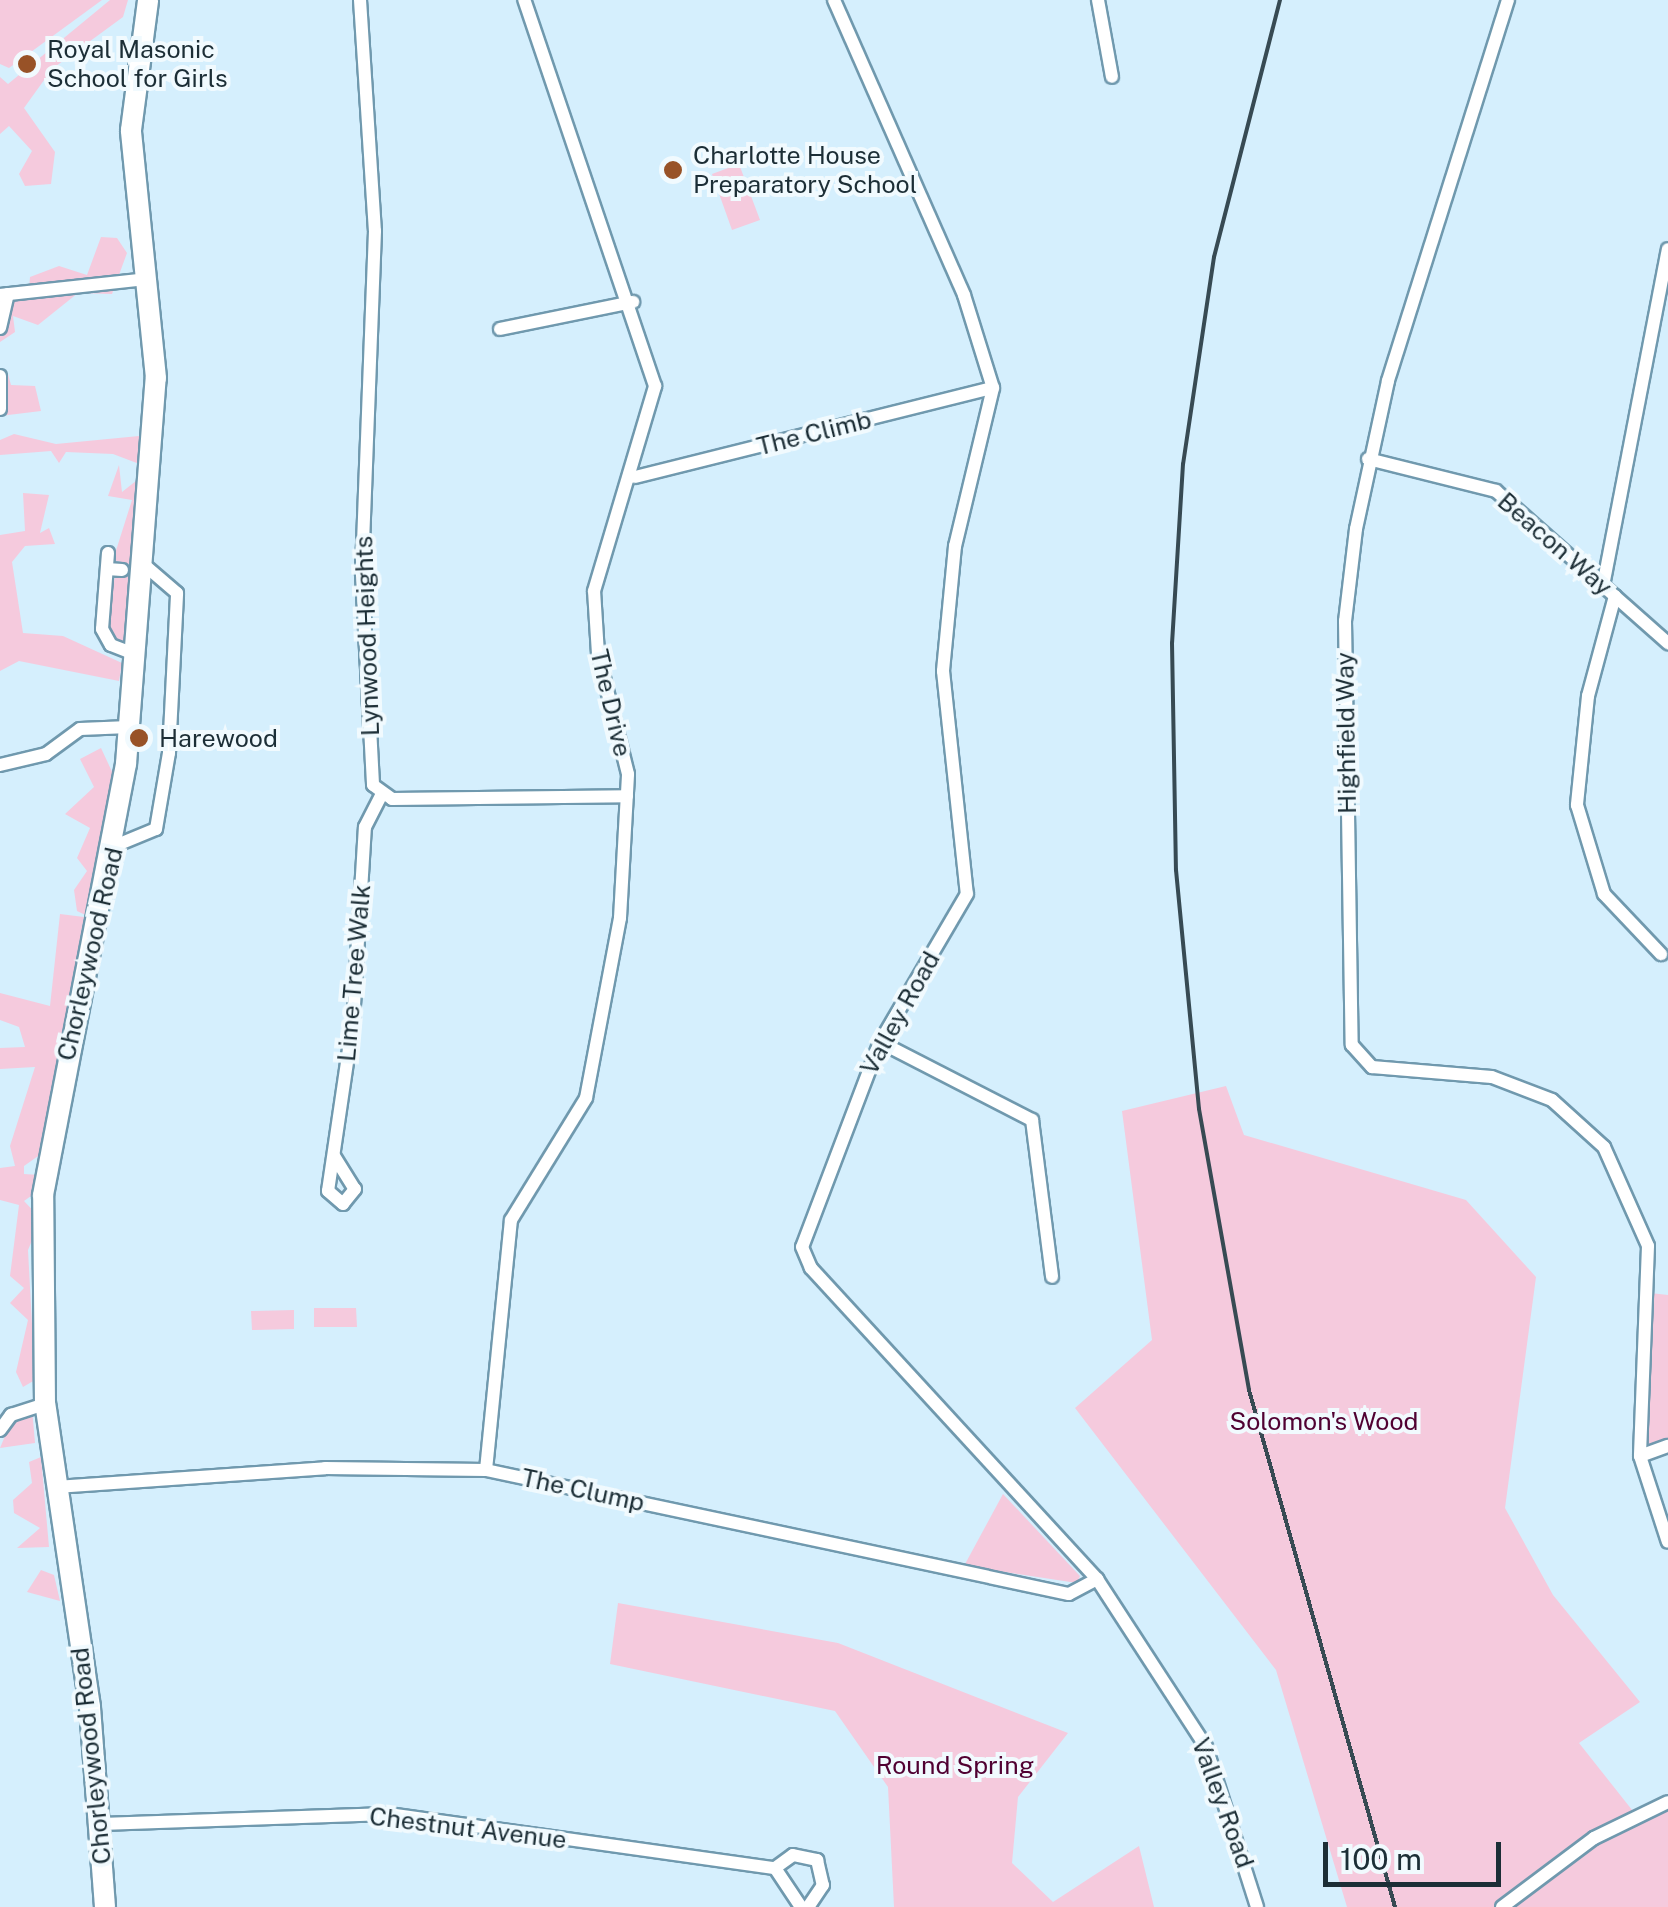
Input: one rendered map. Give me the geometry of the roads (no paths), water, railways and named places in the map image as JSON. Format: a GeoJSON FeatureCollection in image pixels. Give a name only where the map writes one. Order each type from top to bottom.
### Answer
{"type":"FeatureCollection","features":[{"type":"Feature","properties":{"kind":"main road","name":"Chorleywood Road"},"geometry":{"type":"LineString","coordinates":[[106,1907],[100,1824],[46,1404],[48,1137],[117,844],[129,727],[135,654],[132,566],[156,378],[131,130],[148,0]]}},
{"type":"Feature","properties":{"kind":"street","name":"Lynwood Heights"},"geometry":{"type":"LineString","coordinates":[[360,0],[375,232],[366,346],[362,574],[370,778],[381,796]]}},
{"type":"Feature","properties":{"kind":"street","name":"The Drive"},"geometry":{"type":"LineString","coordinates":[[486,1470],[505,1248],[519,1197],[586,1098],[620,918],[628,796],[594,591],[635,477],[655,386],[633,302],[524,0]]}},
{"type":"Feature","properties":{"kind":"street"},"geometry":{"type":"LineString","coordinates":[[834,0],[964,295],[993,388]]}},
{"type":"Feature","properties":{"kind":"street"},"geometry":{"type":"LineString","coordinates":[[1098,0],[1112,77]]}},
{"type":"Feature","properties":{"kind":"street","name":"Highfield Way"},"geometry":{"type":"LineString","coordinates":[[1508,0],[1368,459],[1345,620],[1352,1045],[1372,1068],[1492,1076],[1552,1100],[1588,1129],[1642,1221],[1650,1293],[1640,1456],[1668,1542]]}},
{"type":"Feature","properties":{"kind":"street"},"geometry":{"type":"LineString","coordinates":[[1603,586],[1664,289],[1668,249]]}},
{"type":"Feature","properties":{"kind":"street"},"geometry":{"type":"LineString","coordinates":[[0,328],[4,295],[148,279]]}},
{"type":"Feature","properties":{"kind":"street"},"geometry":{"type":"LineString","coordinates":[[500,330],[633,302]]}},
{"type":"Feature","properties":{"kind":"street"},"geometry":{"type":"LineString","coordinates":[[0,376],[0,410]]}},
{"type":"Feature","properties":{"kind":"street","name":"The Climb"},"geometry":{"type":"LineString","coordinates":[[635,477],[993,388]]}},
{"type":"Feature","properties":{"kind":"street","name":"Valley Road"},"geometry":{"type":"LineString","coordinates":[[993,388],[955,546],[943,671],[966,894],[880,1042],[805,1222],[804,1254],[1097,1579],[1206,1747],[1257,1907]]}},
{"type":"Feature","properties":{"kind":"street","name":"Beacon Way"},"geometry":{"type":"LineString","coordinates":[[1368,459],[1496,491],[1668,643]]}},
{"type":"Feature","properties":{"kind":"street"},"geometry":{"type":"LineString","coordinates":[[108,553],[102,629],[110,645],[135,654]]}},
{"type":"Feature","properties":{"kind":"street"},"geometry":{"type":"LineString","coordinates":[[107,569],[132,566],[177,593],[169,753],[156,829],[117,844]]}},
{"type":"Feature","properties":{"kind":"street"},"geometry":{"type":"LineString","coordinates":[[1615,596],[1591,678],[1577,804],[1604,894],[1661,954]]}},
{"type":"Feature","properties":{"kind":"street"},"geometry":{"type":"LineString","coordinates":[[0,765],[46,754],[80,729],[129,727]]}},
{"type":"Feature","properties":{"kind":"street"},"geometry":{"type":"LineString","coordinates":[[381,796],[628,796]]}},
{"type":"Feature","properties":{"kind":"street","name":"Lime Tree Walk"},"geometry":{"type":"LineString","coordinates":[[329,1187],[365,827],[381,796]]}},
{"type":"Feature","properties":{"kind":"street"},"geometry":{"type":"LineString","coordinates":[[880,1042],[1032,1120],[1052,1277]]}},
{"type":"Feature","properties":{"kind":"street"},"geometry":{"type":"LineString","coordinates":[[334,1156],[348,1180],[354,1194],[347,1203],[334,1202],[329,1187],[348,1180]]}},
{"type":"Feature","properties":{"kind":"street"},"geometry":{"type":"LineString","coordinates":[[1650,1293],[1668,1295]]}},
{"type":"Feature","properties":{"kind":"street"},"geometry":{"type":"LineString","coordinates":[[0,1430],[46,1404]]}},
{"type":"Feature","properties":{"kind":"street"},"geometry":{"type":"LineString","coordinates":[[1640,1456],[1668,1446]]}},
{"type":"Feature","properties":{"kind":"street","name":"The Clump"},"geometry":{"type":"LineString","coordinates":[[56,1487],[325,1468],[486,1470],[1069,1594],[1097,1579]]}},
{"type":"Feature","properties":{"kind":"street"},"geometry":{"type":"LineString","coordinates":[[1502,1907],[1594,1838],[1668,1802]]}},
{"type":"Feature","properties":{"kind":"street","name":"Chestnut Avenue"},"geometry":{"type":"LineString","coordinates":[[100,1824],[389,1814],[774,1868],[793,1855],[817,1860],[824,1885],[805,1907],[774,1868]]}},
{"type":"Feature","properties":{"kind":"railway"},"geometry":{"type":"LineString","coordinates":[[1280,0],[1214,257],[1183,464],[1172,643],[1176,870],[1199,1109],[1249,1390],[1395,1907]]}},
{"type":"Feature","properties":{"kind":"place","name":"Royal Masonic School for Girls"},"geometry":{"type":"Point","coordinates":[27,64]}},
{"type":"Feature","properties":{"kind":"place","name":"Charlotte House Preparatory School"},"geometry":{"type":"Point","coordinates":[673,170]}},
{"type":"Feature","properties":{"kind":"place","name":"Harewood"},"geometry":{"type":"Point","coordinates":[139,738]}},
{"type":"Feature","properties":{"kind":"park label","name":"Solomon's Wood"},"geometry":{"type":"Point","coordinates":[1324,1421]}},
{"type":"Feature","properties":{"kind":"park label","name":"Round Spring"},"geometry":{"type":"Point","coordinates":[955,1765]}}]}
